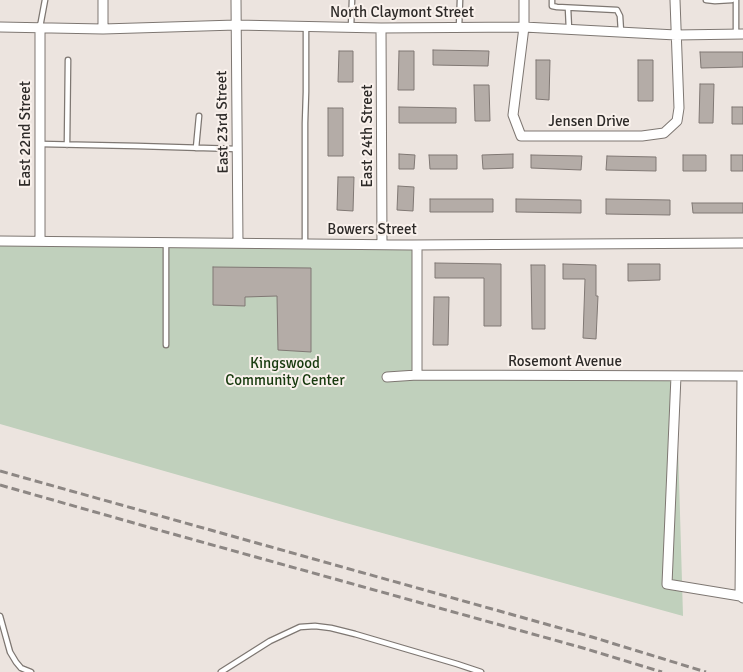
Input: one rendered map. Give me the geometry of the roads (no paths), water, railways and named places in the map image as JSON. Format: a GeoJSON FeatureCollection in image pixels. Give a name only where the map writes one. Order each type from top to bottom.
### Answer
{"type":"FeatureCollection","features":[{"type":"Feature","properties":{"kind":"street"},"geometry":{"type":"LineString","coordinates":[[103,0],[103,29]]}},
{"type":"Feature","properties":{"kind":"street","name":"East 23rd Street"},"geometry":{"type":"LineString","coordinates":[[236,0],[238,243]]}},
{"type":"Feature","properties":{"kind":"street"},"geometry":{"type":"LineString","coordinates":[[524,0],[524,27]]}},
{"type":"Feature","properties":{"kind":"street"},"geometry":{"type":"LineString","coordinates":[[675,0],[676,34]]}},
{"type":"Feature","properties":{"kind":"street","name":"North Claymont Street"},"geometry":{"type":"LineString","coordinates":[[0,27],[103,29],[236,25],[381,28],[524,27],[676,34],[739,34]]}},
{"type":"Feature","properties":{"kind":"street","name":"East 22nd Street"},"geometry":{"type":"LineString","coordinates":[[40,27],[40,241]]}},
{"type":"Feature","properties":{"kind":"street","name":"Jensen Drive"},"geometry":{"type":"LineString","coordinates":[[524,27],[513,115],[521,136],[642,136],[664,134],[677,121],[679,108],[676,34]]}},
{"type":"Feature","properties":{"kind":"street","name":"East 24th Street"},"geometry":{"type":"LineString","coordinates":[[381,28],[382,244]]}},
{"type":"Feature","properties":{"kind":"street","name":"Bowers Street"},"geometry":{"type":"LineString","coordinates":[[0,241],[417,245],[743,243]]}},
{"type":"Feature","properties":{"kind":"street"},"geometry":{"type":"LineString","coordinates":[[417,245],[417,375]]}},
{"type":"Feature","properties":{"kind":"street","name":"Rosemont Avenue"},"geometry":{"type":"LineString","coordinates":[[387,377],[417,375],[742,376]]}},
{"type":"Feature","properties":{"kind":"street"},"geometry":{"type":"LineString","coordinates":[[676,376],[667,584],[741,597],[742,376]]}},
{"type":"Feature","properties":{"kind":"lane"},"geometry":{"type":"LineString","coordinates":[[40,27],[45,0]]}},
{"type":"Feature","properties":{"kind":"lane"},"geometry":{"type":"LineString","coordinates":[[351,27],[352,0]]}},
{"type":"Feature","properties":{"kind":"lane"},"geometry":{"type":"LineString","coordinates":[[459,27],[460,0]]}},
{"type":"Feature","properties":{"kind":"lane"},"geometry":{"type":"LineString","coordinates":[[552,0],[552,6],[617,10],[620,16],[621,32]]}},
{"type":"Feature","properties":{"kind":"lane"},"geometry":{"type":"LineString","coordinates":[[706,0],[732,0]]}},
{"type":"Feature","properties":{"kind":"lane"},"geometry":{"type":"LineString","coordinates":[[736,0],[739,34]]}},
{"type":"Feature","properties":{"kind":"lane"},"geometry":{"type":"LineString","coordinates":[[568,8],[569,29]]}},
{"type":"Feature","properties":{"kind":"lane"},"geometry":{"type":"LineString","coordinates":[[305,244],[306,27]]}},
{"type":"Feature","properties":{"kind":"lane"},"geometry":{"type":"LineString","coordinates":[[67,145],[68,60]]}},
{"type":"Feature","properties":{"kind":"lane"},"geometry":{"type":"LineString","coordinates":[[196,148],[199,116]]}},
{"type":"Feature","properties":{"kind":"lane"},"geometry":{"type":"LineString","coordinates":[[39,144],[237,149]]}},
{"type":"Feature","properties":{"kind":"lane"},"geometry":{"type":"LineString","coordinates":[[166,242],[166,345]]}},
{"type":"Feature","properties":{"kind":"lane"},"geometry":{"type":"LineString","coordinates":[[0,616],[10,652],[21,670],[31,672]]}},
{"type":"Feature","properties":{"kind":"lane"},"geometry":{"type":"LineString","coordinates":[[221,672],[270,641],[300,627],[314,626],[355,634],[482,672]]}},
{"type":"Feature","properties":{"kind":"railway"},"geometry":{"type":"LineString","coordinates":[[0,471],[592,637],[706,672]]}},
{"type":"Feature","properties":{"kind":"railway"},"geometry":{"type":"LineString","coordinates":[[0,485],[583,648],[662,672]]}},
{"type":"Feature","properties":{"kind":"park label","name":"Kingswood Community Center"},"geometry":{"type":"Point","coordinates":[285,372]}}]}
